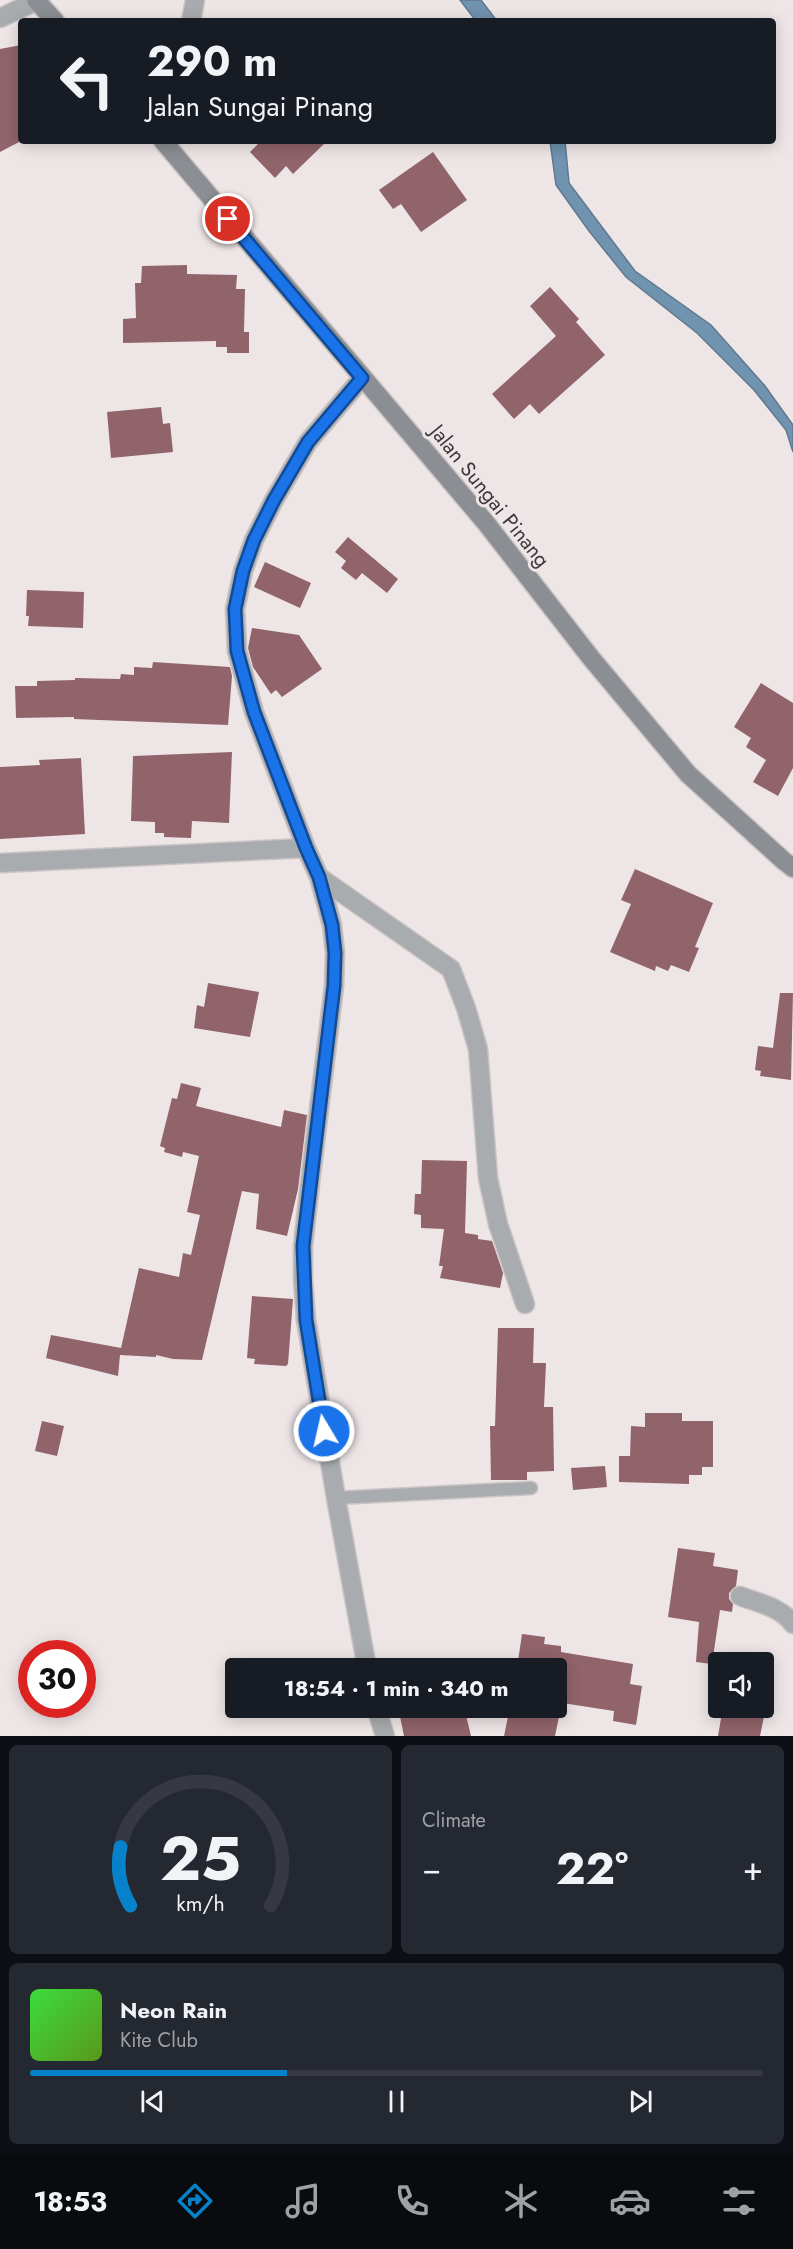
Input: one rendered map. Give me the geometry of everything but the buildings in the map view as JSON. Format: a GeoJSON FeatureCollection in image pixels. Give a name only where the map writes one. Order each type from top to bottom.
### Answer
{"type":"FeatureCollection","features":[{"type":"Feature","properties":{"kind":"street"},"geometry":{"type":"LineString","coordinates":[[0,18],[36,0],[52,18]]}},
{"type":"Feature","properties":{"kind":"street"},"geometry":{"type":"LineString","coordinates":[[192,18],[195,0]]}},
{"type":"Feature","properties":{"kind":"street","name":"Jalan Sungai Pinang"},"geometry":{"type":"LineString","coordinates":[[168,144],[486,523],[591,658],[688,774],[793,867]]}},
{"type":"Feature","properties":{"kind":"street"},"geometry":{"type":"LineString","coordinates":[[362,378],[308,442],[274,500],[254,540],[243,571],[235,609],[237,651],[254,712],[319,877],[332,925],[334,975],[303,1246],[303,1279],[306,1320],[365,1658]]}},
{"type":"Feature","properties":{"kind":"street"},"geometry":{"type":"LineString","coordinates":[[0,863],[306,848]]}},
{"type":"Feature","properties":{"kind":"street"},"geometry":{"type":"LineString","coordinates":[[319,877],[451,969],[478,1049],[488,1178],[498,1224],[525,1304]]}},
{"type":"Feature","properties":{"kind":"street"},"geometry":{"type":"LineString","coordinates":[[740,1596],[778,1610],[793,1624]]}},
{"type":"Feature","properties":{"kind":"street"},"geometry":{"type":"LineString","coordinates":[[379,1718],[385,1736]]}},
{"type":"Feature","properties":{"kind":"lane"},"geometry":{"type":"LineString","coordinates":[[336,1498],[531,1488]]}},
{"type":"Feature","properties":{"kind":"water"},"geometry":{"type":"Polygon","coordinates":[[[460,0],[481,0],[495,18],[474,18],[460,0]]]}},
{"type":"Feature","properties":{"kind":"water"},"geometry":{"type":"Polygon","coordinates":[[[550,144],[565,144],[569,183],[635,271],[711,325],[765,386],[793,425],[793,452],[786,430],[754,390],[697,333],[626,277],[556,185],[550,144]]]}},
{"type":"Feature","properties":{"kind":"route"},"geometry":{"type":"LineString","coordinates":[[228,219],[362,378],[308,442],[274,500],[254,540],[243,571],[235,609],[237,651],[254,712],[319,877],[332,925],[335,953],[334,986],[303,1246],[306,1320],[324,1431]]}}]}
